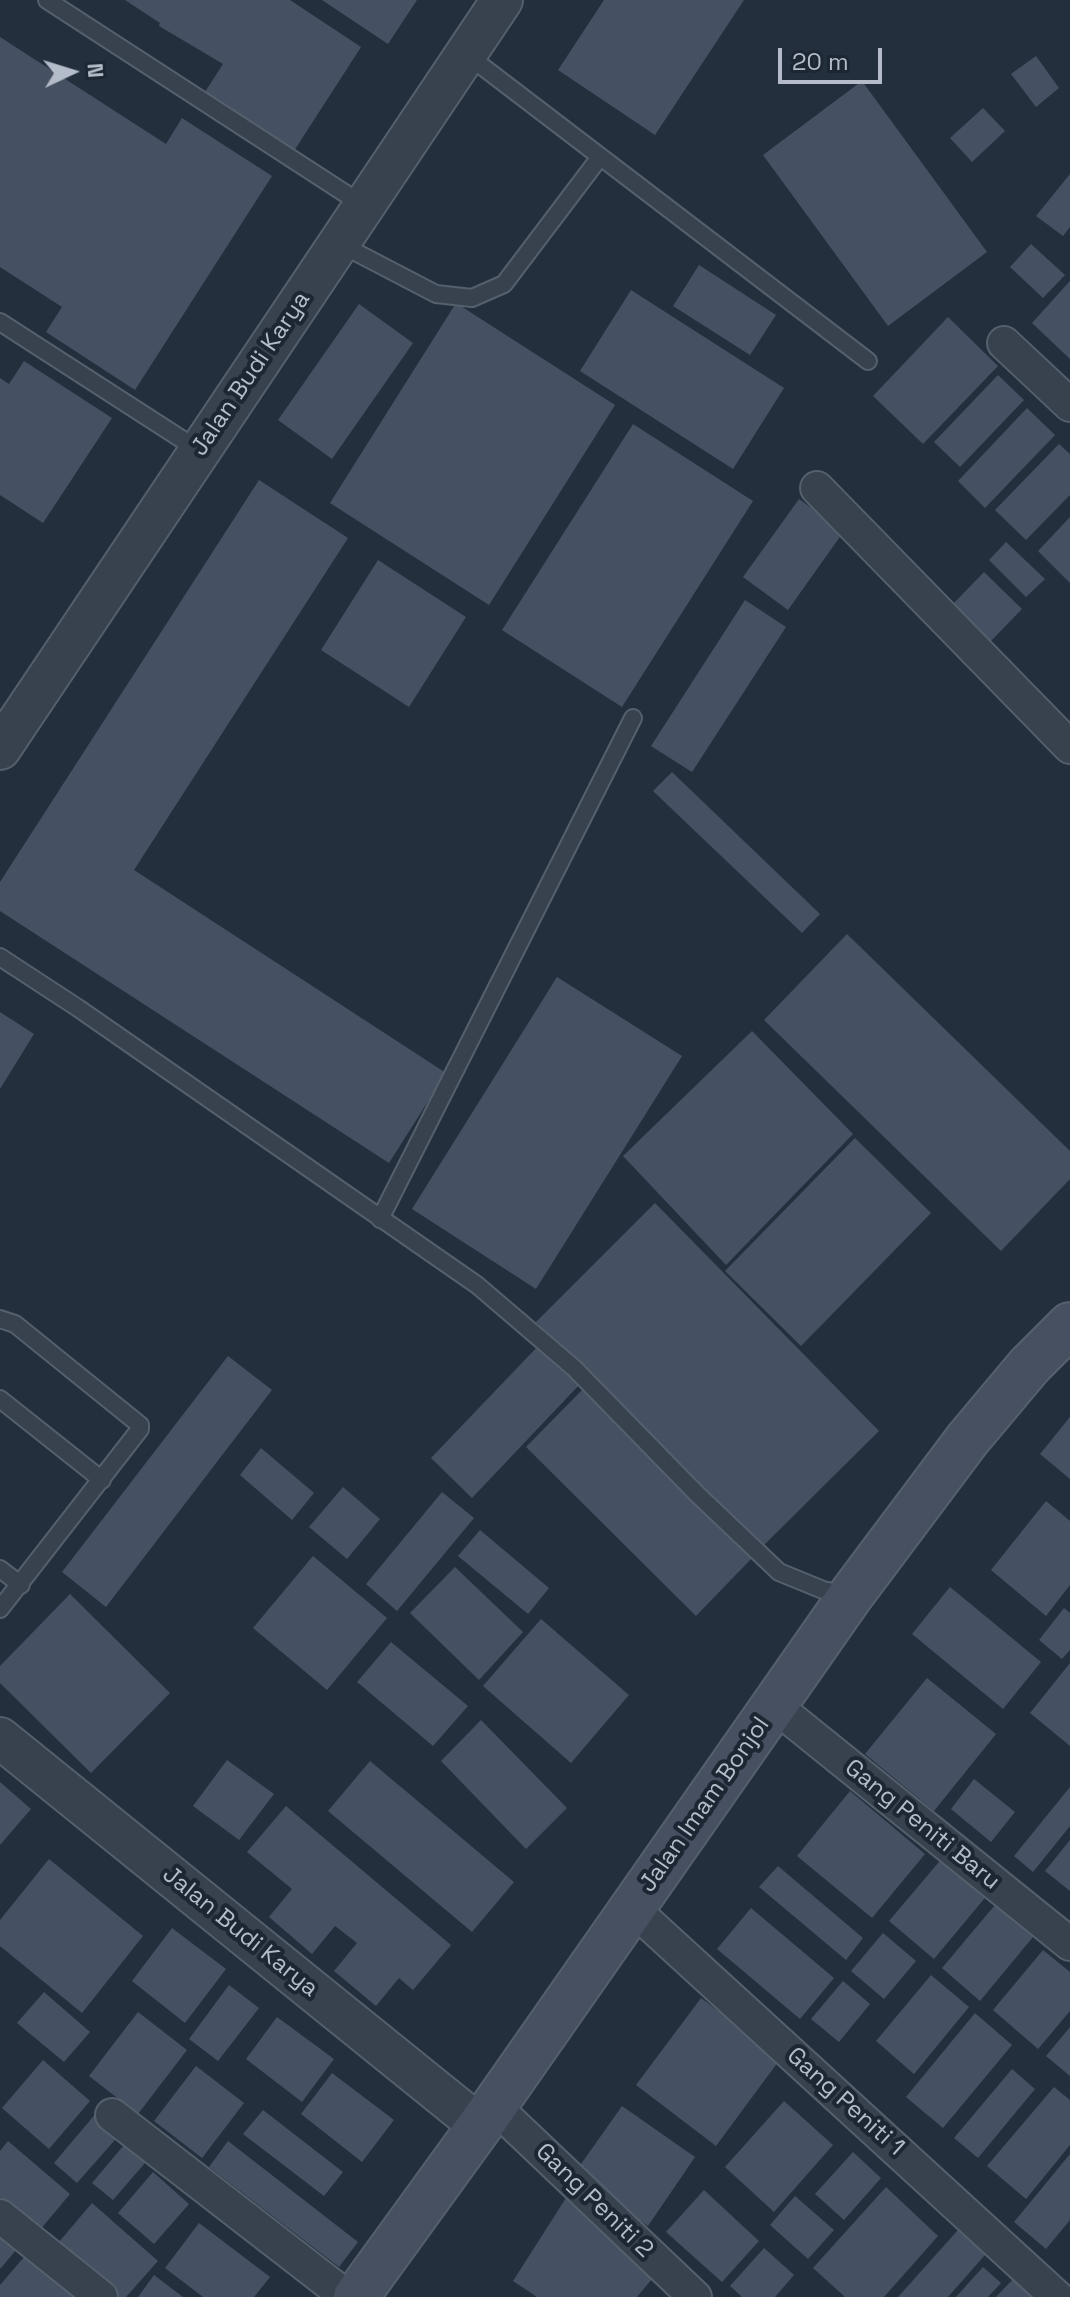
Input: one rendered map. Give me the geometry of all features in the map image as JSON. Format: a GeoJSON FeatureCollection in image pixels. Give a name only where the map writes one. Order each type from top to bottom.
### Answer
{"type":"FeatureCollection","features":[{"type":"Feature","properties":{"kind":"main road","name":"Jalan Imam Bonjol"},"geometry":{"type":"LineString","coordinates":[[356,2297],[487,2116],[851,1595],[967,1440],[1029,1366],[1070,1325]]}},
{"type":"Feature","properties":{"kind":"street","name":"Jalan Budi Karya"},"geometry":{"type":"LineString","coordinates":[[0,749],[502,0]]}},
{"type":"Feature","properties":{"kind":"street"},"geometry":{"type":"LineString","coordinates":[[1004,343],[1070,405]]}},
{"type":"Feature","properties":{"kind":"street"},"geometry":{"type":"LineString","coordinates":[[817,488],[1070,747]]}},
{"type":"Feature","properties":{"kind":"street","name":"Gang Peniti Baru"},"geometry":{"type":"LineString","coordinates":[[775,1706],[1070,1944]]}},
{"type":"Feature","properties":{"kind":"street","name":"Jalan Budi Karya"},"geometry":{"type":"LineString","coordinates":[[0,1738],[487,2116]]}},
{"type":"Feature","properties":{"kind":"street","name":"Gang Peniti 1"},"geometry":{"type":"LineString","coordinates":[[632,1908],[1057,2297]]}},
{"type":"Feature","properties":{"kind":"street"},"geometry":{"type":"LineString","coordinates":[[112,2115],[347,2297]]}},
{"type":"Feature","properties":{"kind":"street","name":"Gang Peniti 2"},"geometry":{"type":"LineString","coordinates":[[487,2116],[695,2297]]}},
{"type":"Feature","properties":{"kind":"street"},"geometry":{"type":"LineString","coordinates":[[0,2216],[101,2297]]}},
{"type":"Feature","properties":{"kind":"lane"},"geometry":{"type":"LineString","coordinates":[[47,0],[364,205]]}},
{"type":"Feature","properties":{"kind":"lane"},"geometry":{"type":"LineString","coordinates":[[466,54],[868,361]]}},
{"type":"Feature","properties":{"kind":"lane"},"geometry":{"type":"LineString","coordinates":[[339,243],[436,294],[472,298],[504,284],[600,157]]}},
{"type":"Feature","properties":{"kind":"lane"},"geometry":{"type":"LineString","coordinates":[[0,322],[200,451]]}},
{"type":"Feature","properties":{"kind":"lane"},"geometry":{"type":"LineString","coordinates":[[380,1219],[633,718]]}},
{"type":"Feature","properties":{"kind":"lane"},"geometry":{"type":"LineString","coordinates":[[0,957],[477,1285],[574,1368],[697,1494],[779,1572],[823,1590],[851,1595]]}},
{"type":"Feature","properties":{"kind":"lane"},"geometry":{"type":"LineString","coordinates":[[0,1319],[15,1324],[140,1425],[140,1430],[102,1480],[0,1609]]}},
{"type":"Feature","properties":{"kind":"lane"},"geometry":{"type":"LineString","coordinates":[[0,1399],[102,1480]]}},
{"type":"Feature","properties":{"kind":"lane"},"geometry":{"type":"LineString","coordinates":[[0,1569],[21,1585]]}},
{"type":"Feature","properties":{"kind":"building"},"geometry":{"type":"Polygon","coordinates":[[[125,0],[290,0],[361,47],[294,151],[205,92],[223,64],[159,26],[160,23],[125,0]]]}},
{"type":"Feature","properties":{"kind":"building"},"geometry":{"type":"Polygon","coordinates":[[[322,0],[417,0],[388,44],[322,0]]]}},
{"type":"Feature","properties":{"kind":"building"},"geometry":{"type":"Polygon","coordinates":[[[604,0],[744,0],[655,135],[558,70],[604,0]]]}},
{"type":"Feature","properties":{"kind":"building"},"geometry":{"type":"Polygon","coordinates":[[[0,37],[166,144],[182,118],[272,176],[135,390],[46,332],[62,307],[0,267],[0,37]]]}},
{"type":"Feature","properties":{"kind":"building"},"geometry":{"type":"Polygon","coordinates":[[[1036,56],[1059,88],[1036,107],[1011,74],[1036,56]]]}},
{"type":"Feature","properties":{"kind":"building"},"geometry":{"type":"Polygon","coordinates":[[[862,81],[987,252],[888,326],[763,155],[862,81]]]}},
{"type":"Feature","properties":{"kind":"building"},"geometry":{"type":"Polygon","coordinates":[[[983,108],[1005,131],[972,162],[950,138],[983,108]]]}},
{"type":"Feature","properties":{"kind":"building"},"geometry":{"type":"Polygon","coordinates":[[[1070,174],[1070,227],[1063,236],[1036,216],[1070,174]]]}},
{"type":"Feature","properties":{"kind":"building"},"geometry":{"type":"Polygon","coordinates":[[[1031,244],[1065,275],[1043,298],[1010,267],[1031,244]]]}},
{"type":"Feature","properties":{"kind":"building"},"geometry":{"type":"Polygon","coordinates":[[[699,265],[776,315],[750,355],[673,306],[699,265]]]}},
{"type":"Feature","properties":{"kind":"building"},"geometry":{"type":"Polygon","coordinates":[[[1070,281],[1070,359],[1032,323],[1070,281]]]}},
{"type":"Feature","properties":{"kind":"building"},"geometry":{"type":"Polygon","coordinates":[[[631,290],[784,388],[733,469],[580,371],[631,290]]]}},
{"type":"Feature","properties":{"kind":"building"},"geometry":{"type":"Polygon","coordinates":[[[456,303],[615,405],[489,605],[330,503],[456,303]]]}},
{"type":"Feature","properties":{"kind":"building"},"geometry":{"type":"Polygon","coordinates":[[[359,304],[413,343],[332,459],[278,420],[359,304]]]}},
{"type":"Feature","properties":{"kind":"building"},"geometry":{"type":"Polygon","coordinates":[[[948,317],[998,366],[923,444],[873,396],[948,317]]]}},
{"type":"Feature","properties":{"kind":"building"},"geometry":{"type":"Polygon","coordinates":[[[24,361],[112,418],[43,523],[0,495],[0,378],[9,384],[24,361]]]}},
{"type":"Feature","properties":{"kind":"building"},"geometry":{"type":"Polygon","coordinates":[[[998,375],[1024,400],[960,467],[934,442],[998,375]]]}},
{"type":"Feature","properties":{"kind":"building"},"geometry":{"type":"Polygon","coordinates":[[[1027,408],[1055,435],[985,508],[958,481],[1027,408]]]}},
{"type":"Feature","properties":{"kind":"building"},"geometry":{"type":"Polygon","coordinates":[[[633,424],[753,501],[622,707],[502,630],[633,424]]]}},
{"type":"Feature","properties":{"kind":"building"},"geometry":{"type":"Polygon","coordinates":[[[1059,444],[1070,454],[1070,495],[1026,540],[995,510],[1059,444]]]}},
{"type":"Feature","properties":{"kind":"building"},"geometry":{"type":"Polygon","coordinates":[[[259,480],[348,538],[134,870],[446,1073],[389,1163],[0,911],[0,882],[259,480]]]}},
{"type":"Feature","properties":{"kind":"building"},"geometry":{"type":"Polygon","coordinates":[[[799,499],[844,531],[788,610],[743,577],[799,499]]]}},
{"type":"Feature","properties":{"kind":"building"},"geometry":{"type":"Polygon","coordinates":[[[1070,517],[1070,583],[1038,551],[1070,517]]]}},
{"type":"Feature","properties":{"kind":"building"},"geometry":{"type":"Polygon","coordinates":[[[1006,542],[1045,579],[1026,597],[989,560],[1006,542]]]}},
{"type":"Feature","properties":{"kind":"building"},"geometry":{"type":"Polygon","coordinates":[[[378,560],[466,617],[409,707],[321,650],[378,560]]]}},
{"type":"Feature","properties":{"kind":"building"},"geometry":{"type":"Polygon","coordinates":[[[984,572],[1022,609],[991,641],[953,604],[984,572]]]}},
{"type":"Feature","properties":{"kind":"building"},"geometry":{"type":"Polygon","coordinates":[[[745,600],[786,627],[692,772],[651,746],[745,600]]]}},
{"type":"Feature","properties":{"kind":"building"},"geometry":{"type":"Polygon","coordinates":[[[672,772],[820,914],[802,933],[653,791],[672,772]]]}},
{"type":"Feature","properties":{"kind":"building"},"geometry":{"type":"Polygon","coordinates":[[[847,934],[1070,1151],[1070,1179],[1001,1251],[764,1020],[847,934]]]}},
{"type":"Feature","properties":{"kind":"building"},"geometry":{"type":"Polygon","coordinates":[[[557,977],[682,1056],[536,1289],[412,1209],[557,977]]]}},
{"type":"Feature","properties":{"kind":"building"},"geometry":{"type":"Polygon","coordinates":[[[0,1012],[34,1034],[0,1089],[0,1012]]]}},
{"type":"Feature","properties":{"kind":"building"},"geometry":{"type":"Polygon","coordinates":[[[752,1031],[853,1134],[726,1265],[623,1156],[752,1031]]]}},
{"type":"Feature","properties":{"kind":"building"},"geometry":{"type":"Polygon","coordinates":[[[855,1138],[931,1213],[801,1346],[725,1271],[855,1138]]]}},
{"type":"Feature","properties":{"kind":"building"},"geometry":{"type":"Polygon","coordinates":[[[655,1203],[879,1431],[760,1549],[536,1322],[655,1203]]]}},
{"type":"Feature","properties":{"kind":"building"},"geometry":{"type":"Polygon","coordinates":[[[540,1344],[581,1383],[472,1498],[431,1458],[540,1344]]]}},
{"type":"Feature","properties":{"kind":"building"},"geometry":{"type":"Polygon","coordinates":[[[228,1356],[272,1390],[106,1607],[62,1572],[228,1356]]]}},
{"type":"Feature","properties":{"kind":"building"},"geometry":{"type":"Polygon","coordinates":[[[583,1389],[753,1557],[696,1616],[526,1447],[583,1389]]]}},
{"type":"Feature","properties":{"kind":"building"},"geometry":{"type":"Polygon","coordinates":[[[1070,1417],[1070,1479],[1040,1454],[1070,1417]]]}},
{"type":"Feature","properties":{"kind":"building"},"geometry":{"type":"Polygon","coordinates":[[[261,1448],[314,1493],[292,1520],[240,1475],[261,1448]]]}},
{"type":"Feature","properties":{"kind":"building"},"geometry":{"type":"Polygon","coordinates":[[[343,1487],[380,1519],[347,1559],[309,1527],[343,1487]]]}},
{"type":"Feature","properties":{"kind":"building"},"geometry":{"type":"Polygon","coordinates":[[[442,1492],[474,1518],[397,1611],[366,1584],[442,1492]]]}},
{"type":"Feature","properties":{"kind":"building"},"geometry":{"type":"Polygon","coordinates":[[[1046,1501],[1070,1521],[1070,1585],[1046,1616],[991,1570],[1046,1501]]]}},
{"type":"Feature","properties":{"kind":"building"},"geometry":{"type":"Polygon","coordinates":[[[480,1530],[549,1588],[528,1614],[458,1556],[480,1530]]]}},
{"type":"Feature","properties":{"kind":"building"},"geometry":{"type":"Polygon","coordinates":[[[313,1556],[387,1618],[327,1690],[253,1628],[313,1556]]]}},
{"type":"Feature","properties":{"kind":"building"},"geometry":{"type":"Polygon","coordinates":[[[455,1567],[523,1632],[479,1680],[410,1613],[455,1567]]]}},
{"type":"Feature","properties":{"kind":"building"},"geometry":{"type":"Polygon","coordinates":[[[950,1587],[1041,1662],[1003,1709],[912,1634],[950,1587]]]}},
{"type":"Feature","properties":{"kind":"building"},"geometry":{"type":"Polygon","coordinates":[[[70,1594],[170,1693],[91,1773],[0,1683],[0,1666],[70,1594]]]}},
{"type":"Feature","properties":{"kind":"building"},"geometry":{"type":"Polygon","coordinates":[[[1064,1608],[1070,1613],[1070,1650],[1062,1659],[1039,1640],[1064,1608]]]}},
{"type":"Feature","properties":{"kind":"building"},"geometry":{"type":"Polygon","coordinates":[[[541,1619],[629,1695],[571,1763],[483,1686],[541,1619]]]}},
{"type":"Feature","properties":{"kind":"building"},"geometry":{"type":"Polygon","coordinates":[[[391,1642],[468,1706],[433,1746],[357,1682],[391,1642]]]}},
{"type":"Feature","properties":{"kind":"building"},"geometry":{"type":"Polygon","coordinates":[[[1070,1663],[1070,1746],[1030,1713],[1070,1663]]]}},
{"type":"Feature","properties":{"kind":"building"},"geometry":{"type":"Polygon","coordinates":[[[927,1678],[996,1734],[934,1811],[865,1754],[927,1678]]]}},
{"type":"Feature","properties":{"kind":"building"},"geometry":{"type":"Polygon","coordinates":[[[481,1720],[567,1808],[526,1849],[441,1761],[481,1720]]]}},
{"type":"Feature","properties":{"kind":"building"},"geometry":{"type":"Polygon","coordinates":[[[227,1760],[274,1794],[239,1840],[193,1806],[227,1760]]]}},
{"type":"Feature","properties":{"kind":"building"},"geometry":{"type":"Polygon","coordinates":[[[370,1761],[514,1882],[472,1932],[328,1811],[370,1761]]]}},
{"type":"Feature","properties":{"kind":"building"},"geometry":{"type":"Polygon","coordinates":[[[974,1779],[1015,1812],[991,1842],[951,1809],[974,1779]]]}},
{"type":"Feature","properties":{"kind":"building"},"geometry":{"type":"Polygon","coordinates":[[[0,1782],[31,1809],[0,1845],[0,1782]]]}},
{"type":"Feature","properties":{"kind":"building"},"geometry":{"type":"Polygon","coordinates":[[[1070,1787],[1070,1826],[1033,1872],[1014,1856],[1070,1787]]]}},
{"type":"Feature","properties":{"kind":"building"},"geometry":{"type":"Polygon","coordinates":[[[850,1791],[925,1854],[872,1918],[797,1856],[850,1791]]]}},
{"type":"Feature","properties":{"kind":"building"},"geometry":{"type":"Polygon","coordinates":[[[286,1806],[451,1945],[413,1990],[399,1978],[376,2006],[334,1971],[357,1943],[335,1926],[312,1954],[269,1917],[292,1889],[247,1852],[286,1806]]]}},
{"type":"Feature","properties":{"kind":"building"},"geometry":{"type":"Polygon","coordinates":[[[1070,1840],[1070,1891],[1045,1871],[1070,1840]]]}},
{"type":"Feature","properties":{"kind":"building"},"geometry":{"type":"Polygon","coordinates":[[[944,1856],[989,1893],[934,1959],[889,1921],[944,1856]]]}},
{"type":"Feature","properties":{"kind":"building"},"geometry":{"type":"Polygon","coordinates":[[[49,1859],[143,1936],[82,2013],[0,1946],[0,1920],[49,1859]]]}},
{"type":"Feature","properties":{"kind":"building"},"geometry":{"type":"Polygon","coordinates":[[[778,1866],[863,1938],[846,1960],[759,1887],[778,1866]]]}},
{"type":"Feature","properties":{"kind":"building"},"geometry":{"type":"Polygon","coordinates":[[[995,1905],[1033,1937],[980,2001],[942,1968],[995,1905]]]}},
{"type":"Feature","properties":{"kind":"building"},"geometry":{"type":"Polygon","coordinates":[[[751,1908],[834,1978],[800,2019],[717,1949],[751,1908]]]}},
{"type":"Feature","properties":{"kind":"building"},"geometry":{"type":"Polygon","coordinates":[[[172,1928],[226,1969],[185,2023],[132,1981],[172,1928]]]}},
{"type":"Feature","properties":{"kind":"building"},"geometry":{"type":"Polygon","coordinates":[[[883,1933],[916,1961],[884,1999],[851,1971],[883,1933]]]}},
{"type":"Feature","properties":{"kind":"building"},"geometry":{"type":"Polygon","coordinates":[[[1043,1950],[1070,1972],[1070,2011],[1038,2049],[993,2010],[1043,1950]]]}},
{"type":"Feature","properties":{"kind":"building"},"geometry":{"type":"Polygon","coordinates":[[[931,1975],[969,2007],[914,2074],[876,2041],[931,1975]]]}},
{"type":"Feature","properties":{"kind":"building"},"geometry":{"type":"Polygon","coordinates":[[[843,1981],[870,2004],[839,2042],[811,2019],[843,1981]]]}},
{"type":"Feature","properties":{"kind":"building"},"geometry":{"type":"Polygon","coordinates":[[[229,1985],[259,2008],[218,2061],[189,2039],[229,1985]]]}},
{"type":"Feature","properties":{"kind":"building"},"geometry":{"type":"Polygon","coordinates":[[[44,1992],[90,2032],[64,2062],[17,2023],[44,1992]]]}},
{"type":"Feature","properties":{"kind":"building"},"geometry":{"type":"Polygon","coordinates":[[[701,1998],[781,2058],[716,2146],[636,2085],[701,1998]]]}},
{"type":"Feature","properties":{"kind":"building"},"geometry":{"type":"Polygon","coordinates":[[[138,2012],[187,2050],[138,2114],[89,2076],[138,2012]]]}},
{"type":"Feature","properties":{"kind":"building"},"geometry":{"type":"Polygon","coordinates":[[[975,2013],[1012,2045],[943,2128],[906,2097],[975,2013]]]}},
{"type":"Feature","properties":{"kind":"building"},"geometry":{"type":"Polygon","coordinates":[[[277,2017],[334,2059],[302,2102],[246,2059],[277,2017]]]}},
{"type":"Feature","properties":{"kind":"building"},"geometry":{"type":"Polygon","coordinates":[[[1070,2027],[1070,2076],[1046,2056],[1070,2027]]]}},
{"type":"Feature","properties":{"kind":"building"},"geometry":{"type":"Polygon","coordinates":[[[43,2060],[90,2101],[49,2149],[2,2108],[43,2060]]]}},
{"type":"Feature","properties":{"kind":"building"},"geometry":{"type":"Polygon","coordinates":[[[196,2066],[244,2103],[202,2158],[154,2121],[196,2066]]]}},
{"type":"Feature","properties":{"kind":"building"},"geometry":{"type":"Polygon","coordinates":[[[1012,2069],[1035,2089],[978,2158],[954,2138],[1012,2069]]]}},
{"type":"Feature","properties":{"kind":"building"},"geometry":{"type":"Polygon","coordinates":[[[332,2073],[394,2120],[362,2162],[301,2114],[332,2073]]]}},
{"type":"Feature","properties":{"kind":"building"},"geometry":{"type":"Polygon","coordinates":[[[1054,2087],[1070,2100],[1070,2145],[1026,2199],[987,2166],[1054,2087]]]}},
{"type":"Feature","properties":{"kind":"building"},"geometry":{"type":"Polygon","coordinates":[[[784,2101],[833,2145],[774,2212],[725,2167],[784,2101]]]}},
{"type":"Feature","properties":{"kind":"building"},"geometry":{"type":"Polygon","coordinates":[[[622,2106],[695,2157],[648,2226],[574,2174],[622,2106]]]}},
{"type":"Feature","properties":{"kind":"building"},"geometry":{"type":"Polygon","coordinates":[[[263,2110],[343,2172],[324,2196],[243,2134],[263,2110]]]}},
{"type":"Feature","properties":{"kind":"building"},"geometry":{"type":"Polygon","coordinates":[[[97,2112],[121,2133],[77,2183],[54,2163],[97,2112]]]}},
{"type":"Feature","properties":{"kind":"building"},"geometry":{"type":"Polygon","coordinates":[[[8,2141],[70,2194],[39,2231],[0,2197],[0,2151],[8,2141]]]}},
{"type":"Feature","properties":{"kind":"building"},"geometry":{"type":"Polygon","coordinates":[[[228,2141],[358,2242],[339,2267],[209,2167],[228,2141]]]}},
{"type":"Feature","properties":{"kind":"building"},"geometry":{"type":"Polygon","coordinates":[[[124,2145],[145,2163],[113,2200],[92,2183],[124,2145]]]}},
{"type":"Feature","properties":{"kind":"building"},"geometry":{"type":"Polygon","coordinates":[[[853,2152],[881,2178],[844,2220],[815,2194],[853,2152]]]}},
{"type":"Feature","properties":{"kind":"building"},"geometry":{"type":"Polygon","coordinates":[[[1070,2154],[1070,2220],[1046,2249],[1014,2222],[1070,2154]]]}},
{"type":"Feature","properties":{"kind":"building"},"geometry":{"type":"Polygon","coordinates":[[[153,2172],[189,2204],[154,2244],[118,2213],[153,2172]]]}},
{"type":"Feature","properties":{"kind":"building"},"geometry":{"type":"Polygon","coordinates":[[[886,2187],[938,2236],[884,2297],[845,2297],[813,2268],[886,2187]]]}},
{"type":"Feature","properties":{"kind":"building"},"geometry":{"type":"Polygon","coordinates":[[[704,2190],[759,2241],[722,2282],[666,2232],[704,2190]]]}},
{"type":"Feature","properties":{"kind":"building"},"geometry":{"type":"Polygon","coordinates":[[[795,2196],[834,2230],[808,2259],[770,2225],[795,2196]]]}},
{"type":"Feature","properties":{"kind":"building"},"geometry":{"type":"Polygon","coordinates":[[[566,2198],[652,2279],[637,2297],[537,2297],[513,2281],[566,2198]]]}},
{"type":"Feature","properties":{"kind":"building"},"geometry":{"type":"Polygon","coordinates":[[[92,2203],[158,2261],[126,2297],[109,2297],[53,2249],[92,2203]]]}},
{"type":"Feature","properties":{"kind":"building"},"geometry":{"type":"Polygon","coordinates":[[[199,2223],[270,2277],[254,2297],[203,2297],[165,2268],[199,2223]]]}},
{"type":"Feature","properties":{"kind":"building"},"geometry":{"type":"Polygon","coordinates":[[[958,2230],[985,2255],[948,2297],[898,2297],[958,2230]]]}},
{"type":"Feature","properties":{"kind":"building"},"geometry":{"type":"Polygon","coordinates":[[[0,2234],[17,2249],[0,2269],[0,2234]]]}},
{"type":"Feature","properties":{"kind":"building"},"geometry":{"type":"Polygon","coordinates":[[[764,2248],[794,2275],[775,2297],[742,2297],[730,2286],[764,2248]]]}},
{"type":"Feature","properties":{"kind":"building"},"geometry":{"type":"Polygon","coordinates":[[[31,2249],[86,2297],[0,2297],[0,2285],[31,2249]]]}},
{"type":"Feature","properties":{"kind":"building"},"geometry":{"type":"Polygon","coordinates":[[[983,2267],[1001,2283],[988,2297],[956,2297],[983,2267]]]}},
{"type":"Feature","properties":{"kind":"building"},"geometry":{"type":"Polygon","coordinates":[[[154,2275],[183,2297],[138,2297],[154,2275]]]}},
{"type":"Feature","properties":{"kind":"building"},"geometry":{"type":"Polygon","coordinates":[[[1014,2278],[1035,2297],[996,2297],[1014,2278]]]}}]}
